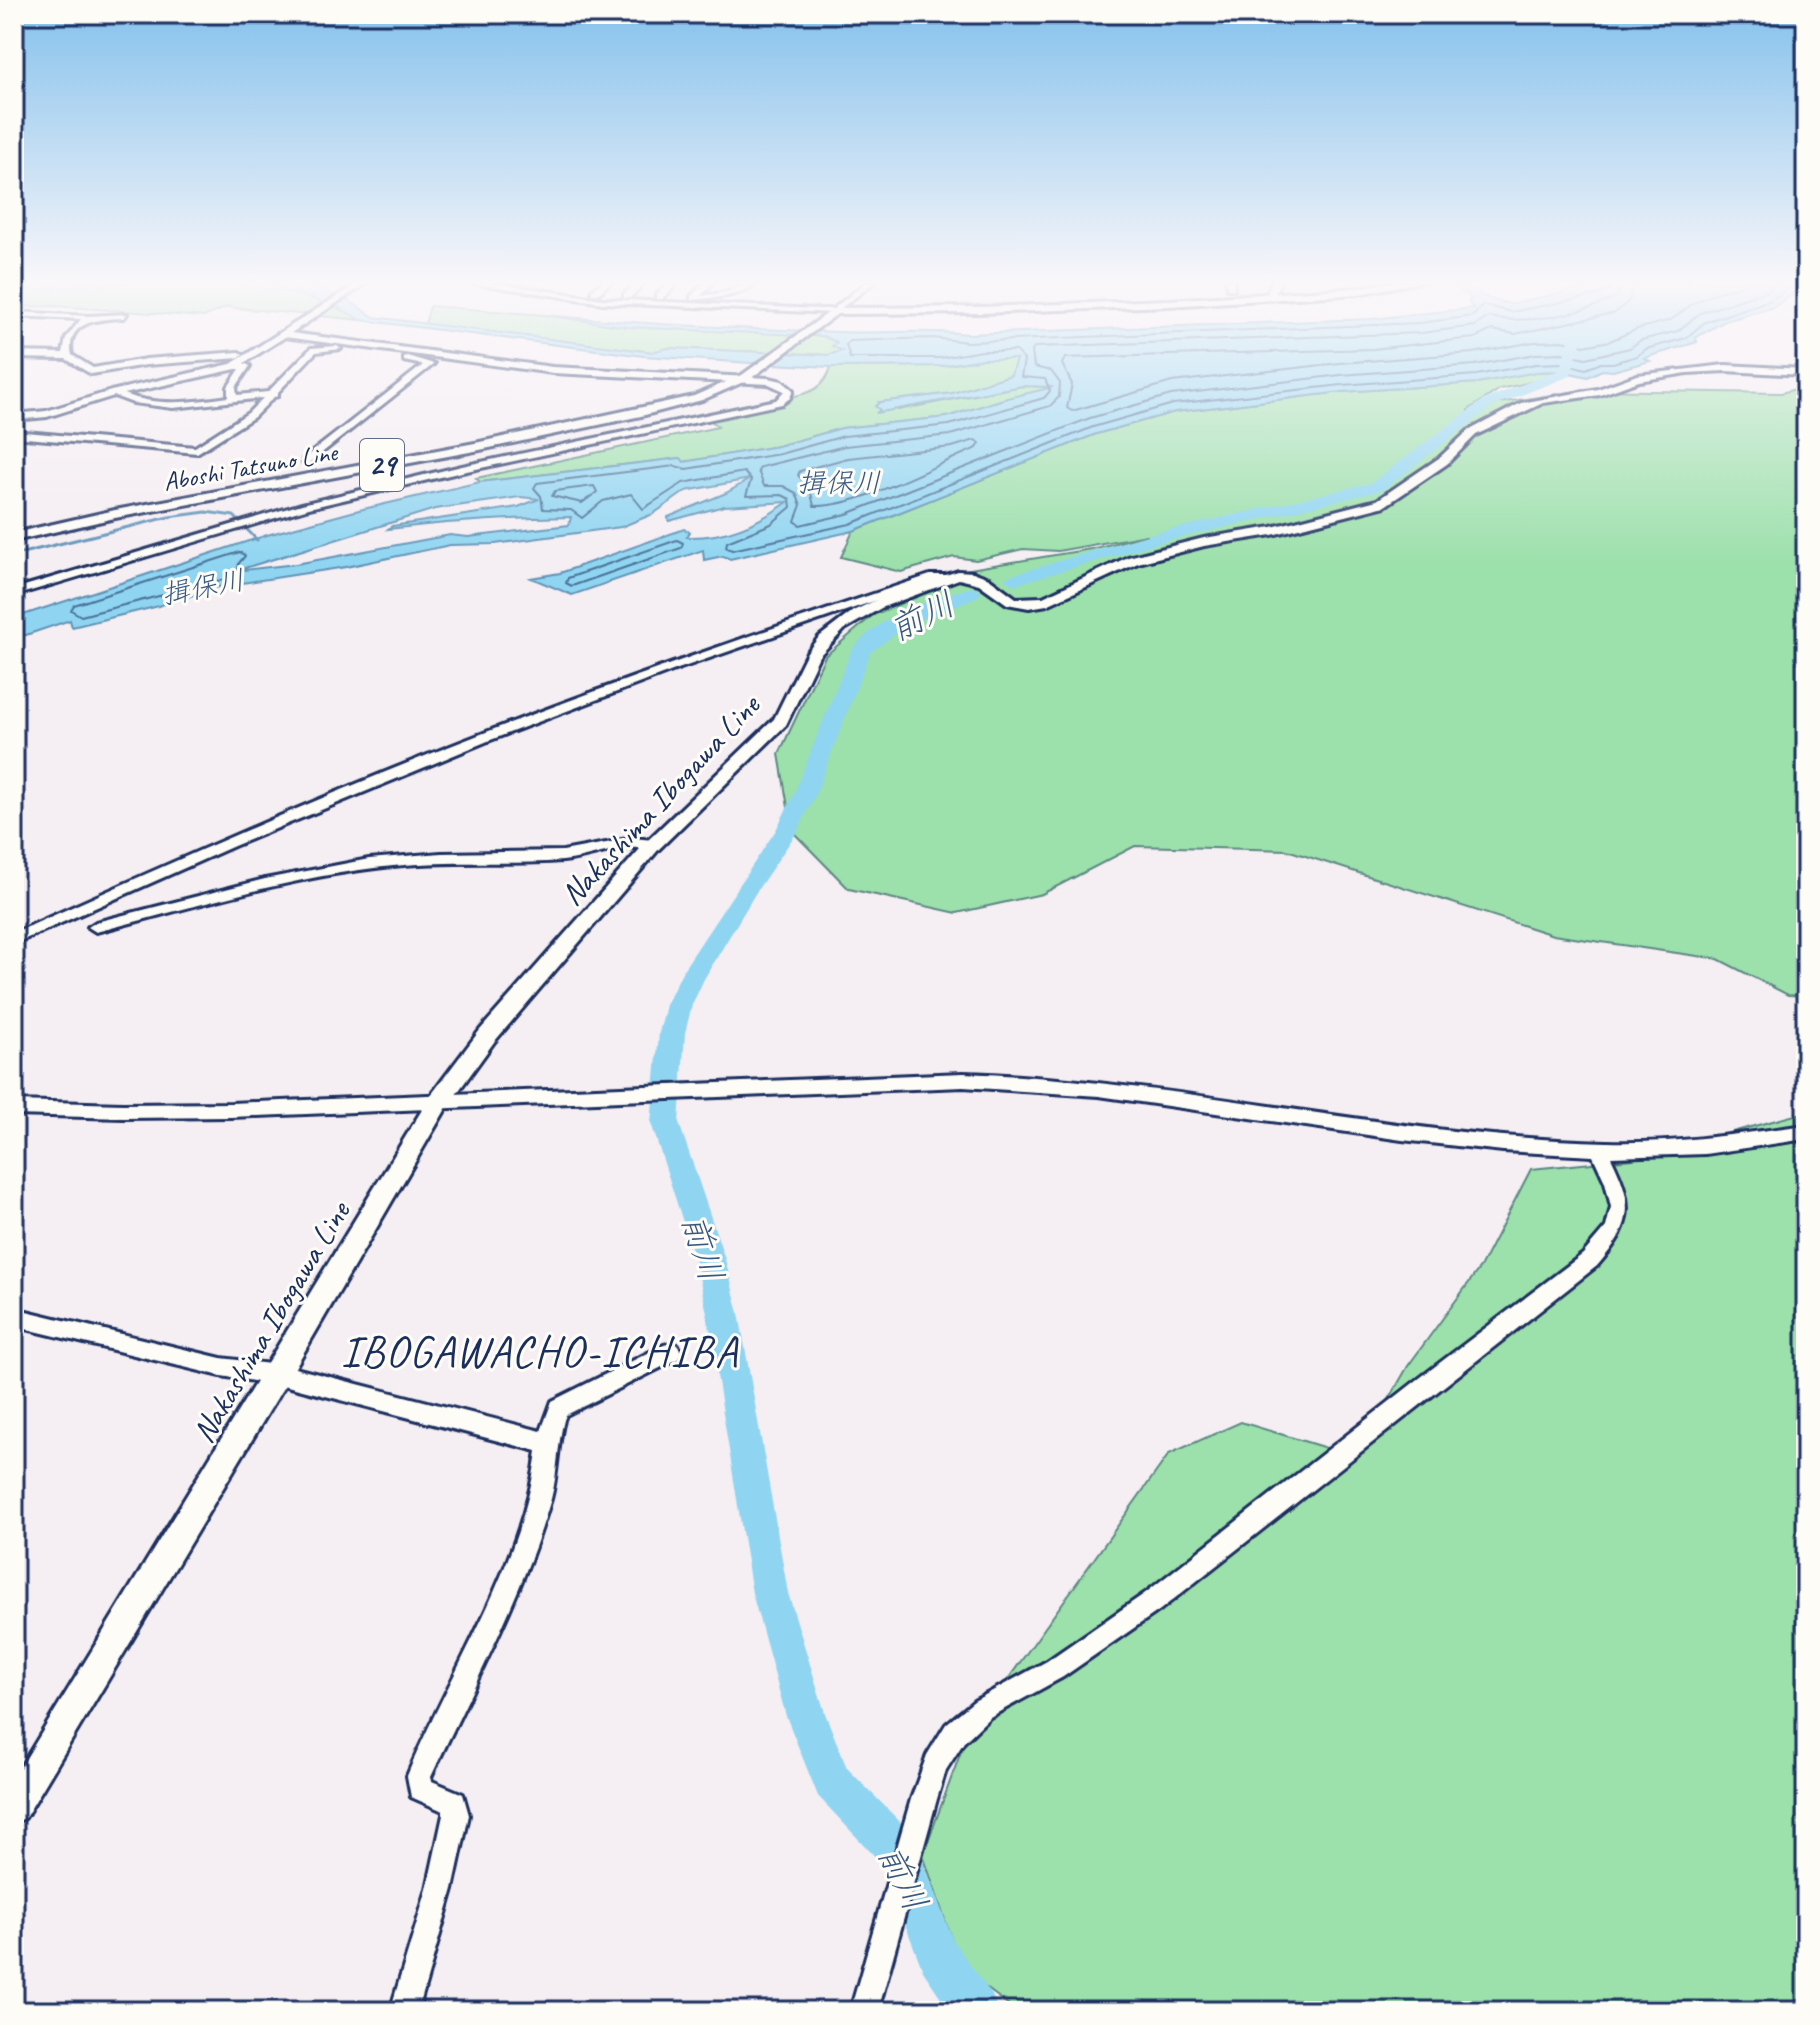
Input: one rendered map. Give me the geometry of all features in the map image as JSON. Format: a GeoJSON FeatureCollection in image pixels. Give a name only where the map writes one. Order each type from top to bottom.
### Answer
{"type":"FeatureCollection","features":[{"type":"Feature","properties":{"kind":"main road","name":"Aboshi Tatsuno Line"},"geometry":{"type":"LineString","coordinates":[[14,537],[115,514],[641,413],[698,398],[745,376]]}},
{"type":"Feature","properties":{"kind":"main road"},"geometry":{"type":"LineString","coordinates":[[949,578],[973,576],[1012,601],[1029,604],[1047,601],[1110,569],[1145,556],[1204,542],[1259,534],[1381,503],[1443,461],[1472,433],[1525,405],[1600,392],[1653,376]]}},
{"type":"Feature","properties":{"kind":"main road","name":"Nakashima Ibogawa Line"},"geometry":{"type":"LineString","coordinates":[[14,1807],[277,1375],[439,1101],[487,1036],[653,845],[780,722],[794,700],[810,658],[831,633],[866,610],[949,578]]}},
{"type":"Feature","properties":{"kind":"street"},"geometry":{"type":"LineString","coordinates":[[14,417],[47,414],[114,393],[198,376]]}},
{"type":"Feature","properties":{"kind":"street"},"geometry":{"type":"LineString","coordinates":[[233,398],[232,387],[240,376]]}},
{"type":"Feature","properties":{"kind":"street"},"geometry":{"type":"LineString","coordinates":[[14,434],[197,450],[251,415],[291,376]]}},
{"type":"Feature","properties":{"kind":"street"},"geometry":{"type":"LineString","coordinates":[[306,461],[415,376]]}},
{"type":"Feature","properties":{"kind":"street"},"geometry":{"type":"LineString","coordinates":[[14,593],[306,506],[462,469],[779,402],[789,390],[779,383],[683,376]]}},
{"type":"Feature","properties":{"kind":"street"},"geometry":{"type":"LineString","coordinates":[[114,393],[132,401],[154,405],[195,404],[275,394]]}},
{"type":"Feature","properties":{"kind":"street"},"geometry":{"type":"LineString","coordinates":[[14,939],[229,843],[592,696],[912,584],[934,577],[949,578]]}},
{"type":"Feature","properties":{"kind":"street"},"geometry":{"type":"LineString","coordinates":[[96,927],[270,883],[370,863],[562,856],[635,843],[653,845]]}},
{"type":"Feature","properties":{"kind":"street"},"geometry":{"type":"LineString","coordinates":[[14,1108],[123,1113],[228,1111],[993,1081],[1121,1090],[1382,1132],[1501,1145],[1674,1147],[1806,1132]]}},
{"type":"Feature","properties":{"kind":"street"},"geometry":{"type":"LineString","coordinates":[[864,2011],[936,1764],[955,1733],[982,1709],[1055,1669],[1152,1602],[1590,1260],[1612,1238],[1622,1217],[1618,1194],[1598,1148]]}},
{"type":"Feature","properties":{"kind":"street"},"geometry":{"type":"LineString","coordinates":[[14,1317],[221,1367],[277,1375],[547,1443]]}},
{"type":"Feature","properties":{"kind":"street"},"geometry":{"type":"LineString","coordinates":[[404,2011],[440,1889],[456,1815],[454,1803],[420,1788],[419,1776],[499,1603],[539,1505],[547,1443],[559,1408],[671,1352]]}},
{"type":"Feature","properties":{"kind":"green space"},"geometry":{"type":"Polygon","coordinates":[[[827,376],[1010,376],[953,393],[880,402],[898,410],[1022,386],[1058,387],[1004,399],[947,417],[842,428],[778,446],[684,462],[680,458],[480,482],[476,478],[718,427],[710,420],[789,402],[790,397],[811,391],[827,376]]]}},
{"type":"Feature","properties":{"kind":"green space"},"geometry":{"type":"Polygon","coordinates":[[[1517,376],[1560,376],[1500,389],[1467,411],[1491,404],[1585,390],[1781,393],[1806,386],[1806,996],[1788,995],[1718,959],[1553,935],[1287,850],[1135,846],[1042,894],[957,913],[849,889],[792,831],[779,754],[825,656],[873,615],[919,596],[964,570],[1091,549],[1147,535],[1058,551],[1023,549],[976,560],[954,557],[901,572],[841,557],[853,531],[1096,434],[1175,412],[1342,392],[1477,383],[1517,376]]]}},
{"type":"Feature","properties":{"kind":"green space"},"geometry":{"type":"Polygon","coordinates":[[[1806,1112],[1806,2011],[1017,2011],[962,1970],[923,1855],[966,1738],[1169,1454],[1241,1422],[1356,1457],[1408,1366],[1481,1266],[1531,1169],[1633,1159],[1806,1112]]]}},
{"type":"Feature","properties":{"kind":"water","name":"揖保川"},"geometry":{"type":"Polygon","coordinates":[[[1009,376],[1517,376],[1477,383],[1342,392],[1175,412],[1096,434],[853,531],[730,559],[723,556],[704,560],[703,550],[572,595],[531,578],[560,573],[684,529],[690,532],[687,537],[727,532],[752,523],[788,502],[724,506],[669,521],[668,517],[726,493],[750,479],[686,491],[653,514],[621,527],[495,544],[450,545],[346,567],[222,586],[155,607],[72,627],[70,620],[14,639],[14,618],[267,535],[359,510],[480,482],[681,458],[684,462],[778,446],[842,428],[947,417],[1053,387],[1022,386],[876,413],[880,410],[875,406],[880,402],[953,393],[1009,376]],[[520,497],[435,509],[235,571],[296,564],[450,535],[468,537],[569,525],[571,517],[388,529],[518,507],[539,499],[520,497]]]}},
{"type":"Feature","properties":{"kind":"waterway","name":"前川"},"geometry":{"type":"LineString","coordinates":[[1014,580],[1153,539],[1377,487],[1488,403],[1559,376]]}},
{"type":"Feature","properties":{"kind":"waterway"},"geometry":{"type":"LineString","coordinates":[[14,555],[169,517],[206,512],[234,516],[257,540]]}},
{"type":"Feature","properties":{"kind":"waterway","name":"前川"},"geometry":{"type":"LineString","coordinates":[[973,592],[899,622],[861,651],[804,796],[786,832],[750,883],[692,977],[679,1005],[672,1033],[665,1123],[710,1259],[723,1313],[770,1593],[806,1716],[832,1782],[898,1850],[938,1956],[976,2011]]}},
{"type":"Feature","properties":{"kind":"district","name":"IBOGAWACHO-ICHIBA"},"geometry":{"type":"Point","coordinates":[540,1351]}}]}
